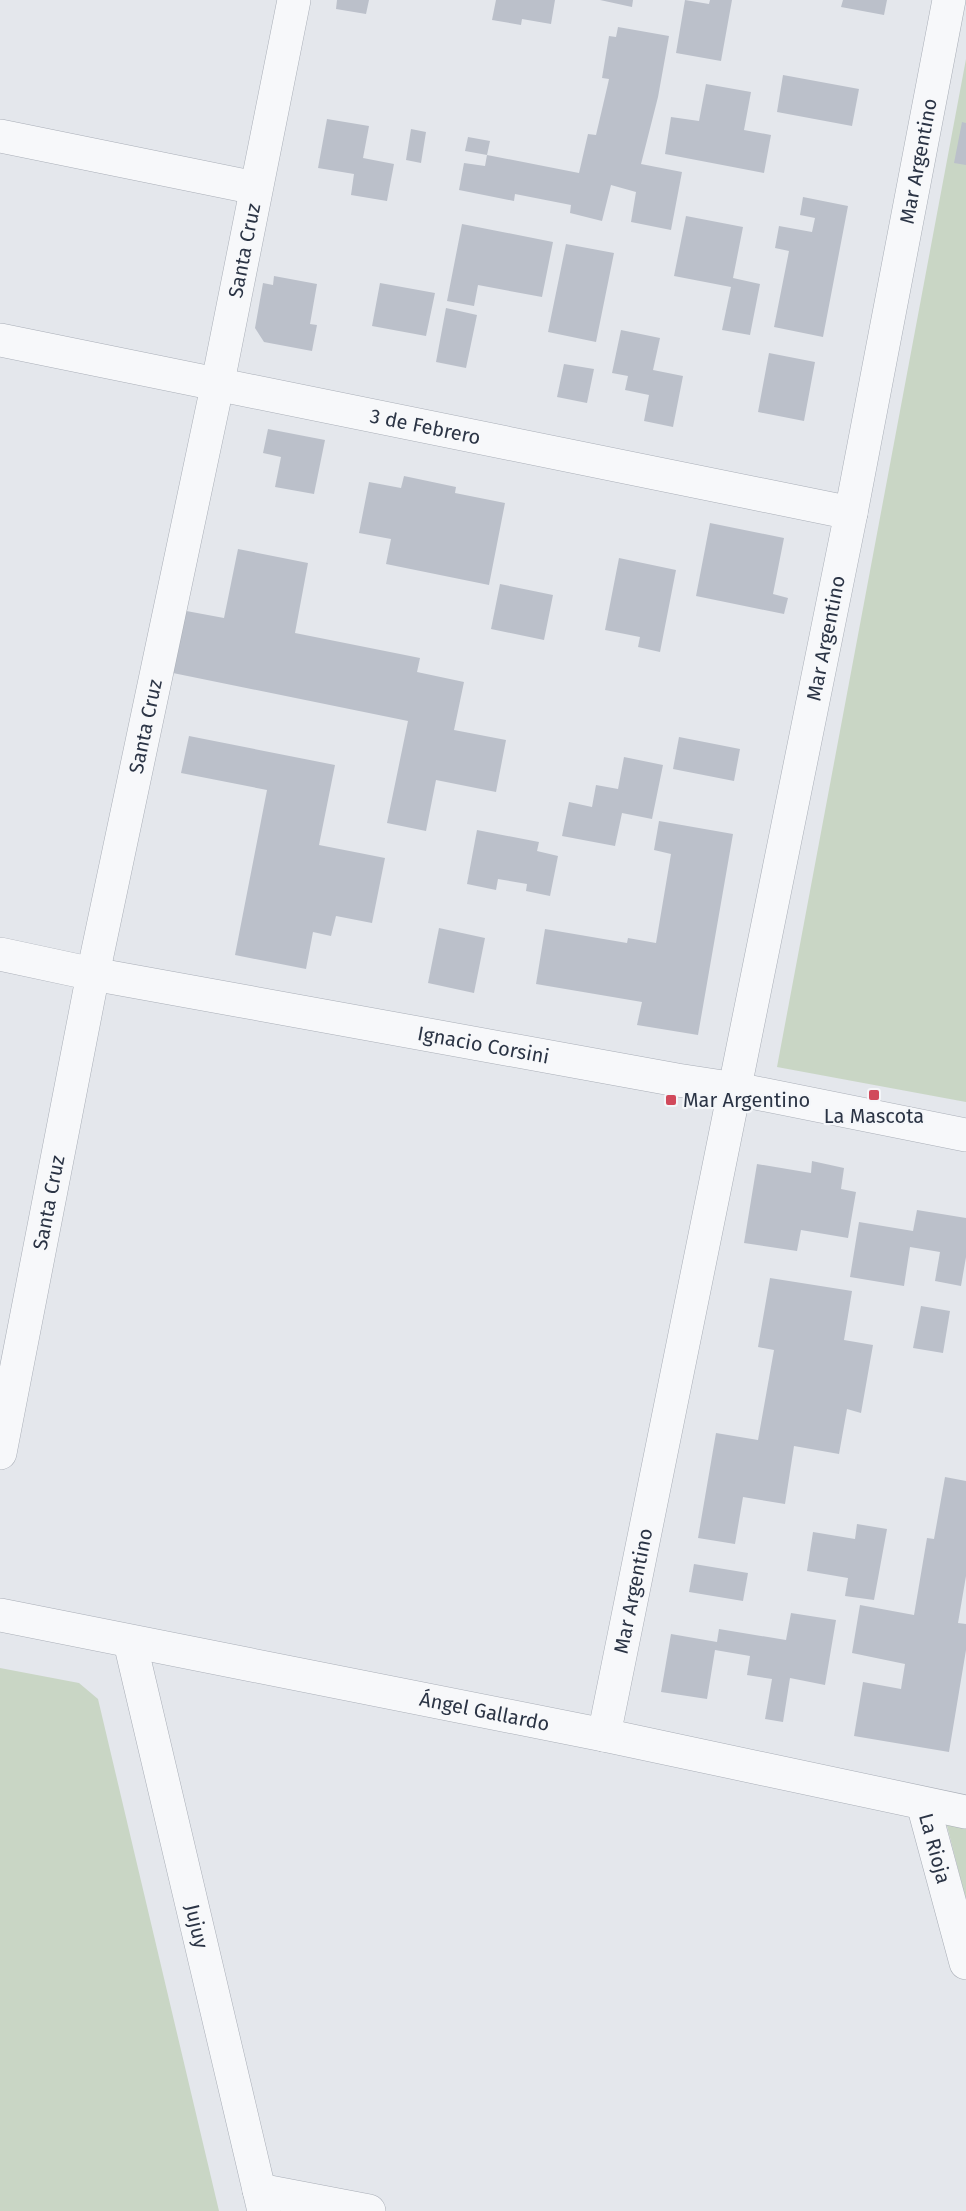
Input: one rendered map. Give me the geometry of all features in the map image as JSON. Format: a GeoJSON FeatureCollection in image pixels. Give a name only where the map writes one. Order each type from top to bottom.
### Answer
{"type":"FeatureCollection","features":[{"type":"Feature","properties":{"kind":"street","name":"Santa Cruz"},"geometry":{"type":"LineString","coordinates":[[0,1453],[93,974],[218,382],[294,0]]}},
{"type":"Feature","properties":{"kind":"street","name":"Mar Argentino"},"geometry":{"type":"LineString","coordinates":[[604,1736],[851,513],[949,0]]}},
{"type":"Feature","properties":{"kind":"street"},"geometry":{"type":"LineString","coordinates":[[0,136],[256,188]]}},
{"type":"Feature","properties":{"kind":"street","name":"3 de Febrero"},"geometry":{"type":"LineString","coordinates":[[0,340],[218,382],[851,513]]}},
{"type":"Feature","properties":{"kind":"street","name":"Ignacio Corsini"},"geometry":{"type":"LineString","coordinates":[[0,954],[93,974],[736,1089],[966,1135]]}},
{"type":"Feature","properties":{"kind":"street","name":"Ángel Gallardo"},"geometry":{"type":"LineString","coordinates":[[0,1615],[604,1736],[966,1812]]}},
{"type":"Feature","properties":{"kind":"street","name":"Jujuy"},"geometry":{"type":"LineString","coordinates":[[130,1642],[262,2201]]}},
{"type":"Feature","properties":{"kind":"street","name":"La Rioja"},"geometry":{"type":"LineString","coordinates":[[923,1804],[966,1963]]}},
{"type":"Feature","properties":{"kind":"street"},"geometry":{"type":"LineString","coordinates":[[262,2201],[369,2211]]}},
{"type":"Feature","properties":{"kind":"green space"},"geometry":{"type":"Polygon","coordinates":[[[966,59],[966,1102],[777,1067],[966,59]]]}},
{"type":"Feature","properties":{"kind":"green space"},"geometry":{"type":"Polygon","coordinates":[[[0,1668],[79,1683],[98,1699],[219,2211],[0,2211],[0,1668]]]}},
{"type":"Feature","properties":{"kind":"green space"},"geometry":{"type":"Polygon","coordinates":[[[946,1822],[966,1825],[966,1900],[946,1822]]]}},
{"type":"Feature","properties":{"kind":"building"},"geometry":{"type":"Polygon","coordinates":[[[337,0],[369,0],[366,14],[336,9],[337,0]]]}},
{"type":"Feature","properties":{"kind":"building"},"geometry":{"type":"Polygon","coordinates":[[[496,0],[555,0],[551,24],[522,19],[521,25],[492,20],[496,0]]]}},
{"type":"Feature","properties":{"kind":"building"},"geometry":{"type":"Polygon","coordinates":[[[600,0],[633,0],[632,7],[600,0]]]}},
{"type":"Feature","properties":{"kind":"building"},"geometry":{"type":"Polygon","coordinates":[[[685,0],[709,4],[710,0],[732,0],[721,61],[676,53],[685,0]]]}},
{"type":"Feature","properties":{"kind":"building"},"geometry":{"type":"Polygon","coordinates":[[[843,0],[887,0],[884,15],[841,7],[843,0]]]}},
{"type":"Feature","properties":{"kind":"building"},"geometry":{"type":"Polygon","coordinates":[[[618,27],[669,36],[658,97],[641,164],[682,172],[671,230],[631,222],[636,192],[611,185],[602,221],[570,213],[571,205],[515,194],[514,201],[459,190],[464,163],[485,166],[487,155],[579,173],[588,134],[596,135],[609,79],[602,78],[609,36],[616,37],[618,27]]]}},
{"type":"Feature","properties":{"kind":"building"},"geometry":{"type":"Polygon","coordinates":[[[783,75],[859,89],[852,126],[777,112],[783,75]]]}},
{"type":"Feature","properties":{"kind":"building"},"geometry":{"type":"Polygon","coordinates":[[[706,84],[751,92],[744,130],[771,135],[764,173],[665,154],[671,117],[699,121],[706,84]]]}},
{"type":"Feature","properties":{"kind":"building"},"geometry":{"type":"Polygon","coordinates":[[[327,119],[369,126],[363,158],[394,164],[387,201],[351,195],[354,174],[318,168],[327,119]]]}},
{"type":"Feature","properties":{"kind":"building"},"geometry":{"type":"Polygon","coordinates":[[[962,122],[966,123],[966,165],[954,163],[962,122]]]}},
{"type":"Feature","properties":{"kind":"building"},"geometry":{"type":"Polygon","coordinates":[[[411,129],[426,132],[421,163],[406,160],[411,129]]]}},
{"type":"Feature","properties":{"kind":"building"},"geometry":{"type":"Polygon","coordinates":[[[468,137],[490,141],[487,155],[465,151],[468,137]]]}},
{"type":"Feature","properties":{"kind":"building"},"geometry":{"type":"Polygon","coordinates":[[[803,197],[848,206],[823,337],[774,327],[789,251],[775,248],[779,226],[812,232],[815,218],[800,215],[803,197]]]}},
{"type":"Feature","properties":{"kind":"building"},"geometry":{"type":"Polygon","coordinates":[[[686,216],[743,227],[733,278],[760,284],[750,335],[722,330],[731,287],[674,276],[686,216]]]}},
{"type":"Feature","properties":{"kind":"building"},"geometry":{"type":"Polygon","coordinates":[[[462,224],[553,242],[542,297],[478,285],[474,306],[447,301],[462,224]]]}},
{"type":"Feature","properties":{"kind":"building"},"geometry":{"type":"Polygon","coordinates":[[[566,244],[614,253],[596,342],[548,332],[566,244]]]}},
{"type":"Feature","properties":{"kind":"building"},"geometry":{"type":"Polygon","coordinates":[[[274,276],[317,284],[310,324],[317,325],[312,351],[264,342],[255,328],[263,283],[273,285],[274,276]]]}},
{"type":"Feature","properties":{"kind":"building"},"geometry":{"type":"Polygon","coordinates":[[[380,283],[435,293],[426,336],[372,326],[380,283]]]}},
{"type":"Feature","properties":{"kind":"building"},"geometry":{"type":"Polygon","coordinates":[[[446,308],[477,315],[466,368],[436,362],[446,308]]]}},
{"type":"Feature","properties":{"kind":"building"},"geometry":{"type":"Polygon","coordinates":[[[621,330],[660,338],[653,370],[683,376],[673,427],[644,421],[649,395],[625,390],[628,376],[612,373],[621,330]]]}},
{"type":"Feature","properties":{"kind":"building"},"geometry":{"type":"Polygon","coordinates":[[[769,353],[815,362],[804,421],[758,412],[769,353]]]}},
{"type":"Feature","properties":{"kind":"building"},"geometry":{"type":"Polygon","coordinates":[[[564,364],[594,369],[587,403],[557,397],[564,364]]]}},
{"type":"Feature","properties":{"kind":"building"},"geometry":{"type":"Polygon","coordinates":[[[268,429],[325,440],[314,494],[275,487],[281,457],[263,453],[268,429]]]}},
{"type":"Feature","properties":{"kind":"building"},"geometry":{"type":"Polygon","coordinates":[[[404,476],[456,487],[455,493],[505,503],[489,585],[386,564],[391,539],[359,533],[369,482],[401,488],[404,476]]]}},
{"type":"Feature","properties":{"kind":"building"},"geometry":{"type":"Polygon","coordinates":[[[710,523],[784,538],[773,594],[788,598],[784,614],[696,596],[710,523]]]}},
{"type":"Feature","properties":{"kind":"building"},"geometry":{"type":"Polygon","coordinates":[[[238,549],[308,563],[295,633],[420,658],[417,672],[464,682],[454,730],[506,740],[496,792],[436,780],[426,831],[387,823],[408,721],[168,672],[181,610],[224,618],[238,549]]]}},
{"type":"Feature","properties":{"kind":"building"},"geometry":{"type":"Polygon","coordinates":[[[619,558],[676,570],[660,652],[638,647],[640,637],[605,630],[619,558]]]}},
{"type":"Feature","properties":{"kind":"building"},"geometry":{"type":"Polygon","coordinates":[[[500,584],[553,595],[544,640],[491,629],[500,584]]]}},
{"type":"Feature","properties":{"kind":"building"},"geometry":{"type":"Polygon","coordinates":[[[189,736],[335,765],[319,845],[385,858],[372,923],[336,916],[331,936],[313,932],[306,969],[235,955],[267,790],[181,773],[189,736]]]}},
{"type":"Feature","properties":{"kind":"building"},"geometry":{"type":"Polygon","coordinates":[[[679,737],[740,749],[734,781],[673,769],[679,737]]]}},
{"type":"Feature","properties":{"kind":"building"},"geometry":{"type":"Polygon","coordinates":[[[624,757],[663,765],[652,819],[622,813],[615,846],[562,836],[569,802],[592,807],[596,785],[618,789],[624,757]]]}},
{"type":"Feature","properties":{"kind":"building"},"geometry":{"type":"Polygon","coordinates":[[[659,821],[733,834],[698,1035],[637,1025],[642,1002],[536,984],[545,929],[627,943],[628,938],[656,943],[671,854],[654,850],[659,821]]]}},
{"type":"Feature","properties":{"kind":"building"},"geometry":{"type":"Polygon","coordinates":[[[477,830],[539,842],[537,851],[558,856],[550,896],[526,891],[527,884],[498,879],[496,890],[467,884],[477,830]]]}},
{"type":"Feature","properties":{"kind":"building"},"geometry":{"type":"Polygon","coordinates":[[[439,928],[485,938],[474,993],[428,983],[439,928]]]}},
{"type":"Feature","properties":{"kind":"building"},"geometry":{"type":"Polygon","coordinates":[[[812,1161],[844,1168],[841,1189],[856,1192],[848,1238],[801,1230],[797,1251],[744,1243],[757,1164],[811,1173],[812,1161]]]}},
{"type":"Feature","properties":{"kind":"building"},"geometry":{"type":"Polygon","coordinates":[[[917,1210],[966,1218],[966,1257],[961,1286],[935,1281],[940,1252],[910,1247],[904,1286],[850,1277],[859,1222],[913,1231],[917,1210]]]}},
{"type":"Feature","properties":{"kind":"building"},"geometry":{"type":"Polygon","coordinates":[[[770,1278],[852,1291],[844,1340],[873,1345],[861,1413],[847,1409],[839,1454],[794,1446],[785,1504],[743,1497],[735,1544],[698,1538],[716,1433],[758,1440],[774,1350],[758,1347],[770,1278]]]}},
{"type":"Feature","properties":{"kind":"building"},"geometry":{"type":"Polygon","coordinates":[[[921,1306],[950,1311],[943,1353],[913,1348],[921,1306]]]}},
{"type":"Feature","properties":{"kind":"building"},"geometry":{"type":"Polygon","coordinates":[[[945,1477],[966,1481],[966,1576],[958,1623],[966,1624],[966,1650],[949,1752],[854,1736],[863,1682],[901,1689],[905,1664],[852,1653],[860,1605],[914,1615],[927,1538],[934,1539],[945,1477]]]}},
{"type":"Feature","properties":{"kind":"building"},"geometry":{"type":"Polygon","coordinates":[[[857,1524],[887,1529],[874,1600],[845,1596],[848,1578],[807,1571],[813,1532],[855,1539],[857,1524]]]}},
{"type":"Feature","properties":{"kind":"building"},"geometry":{"type":"Polygon","coordinates":[[[694,1564],[748,1573],[743,1601],[689,1592],[694,1564]]]}},
{"type":"Feature","properties":{"kind":"building"},"geometry":{"type":"Polygon","coordinates":[[[791,1613],[836,1620],[825,1685],[790,1678],[783,1722],[765,1719],[772,1679],[747,1675],[750,1656],[715,1650],[707,1699],[661,1692],[671,1634],[717,1642],[719,1629],[786,1640],[791,1613]]]}},
{"type":"Feature","properties":{"kind":"place","name":"La Mascota"},"geometry":{"type":"Point","coordinates":[874,1095]}},
{"type":"Feature","properties":{"kind":"place","name":"Mar Argentino"},"geometry":{"type":"Point","coordinates":[671,1100]}}]}
